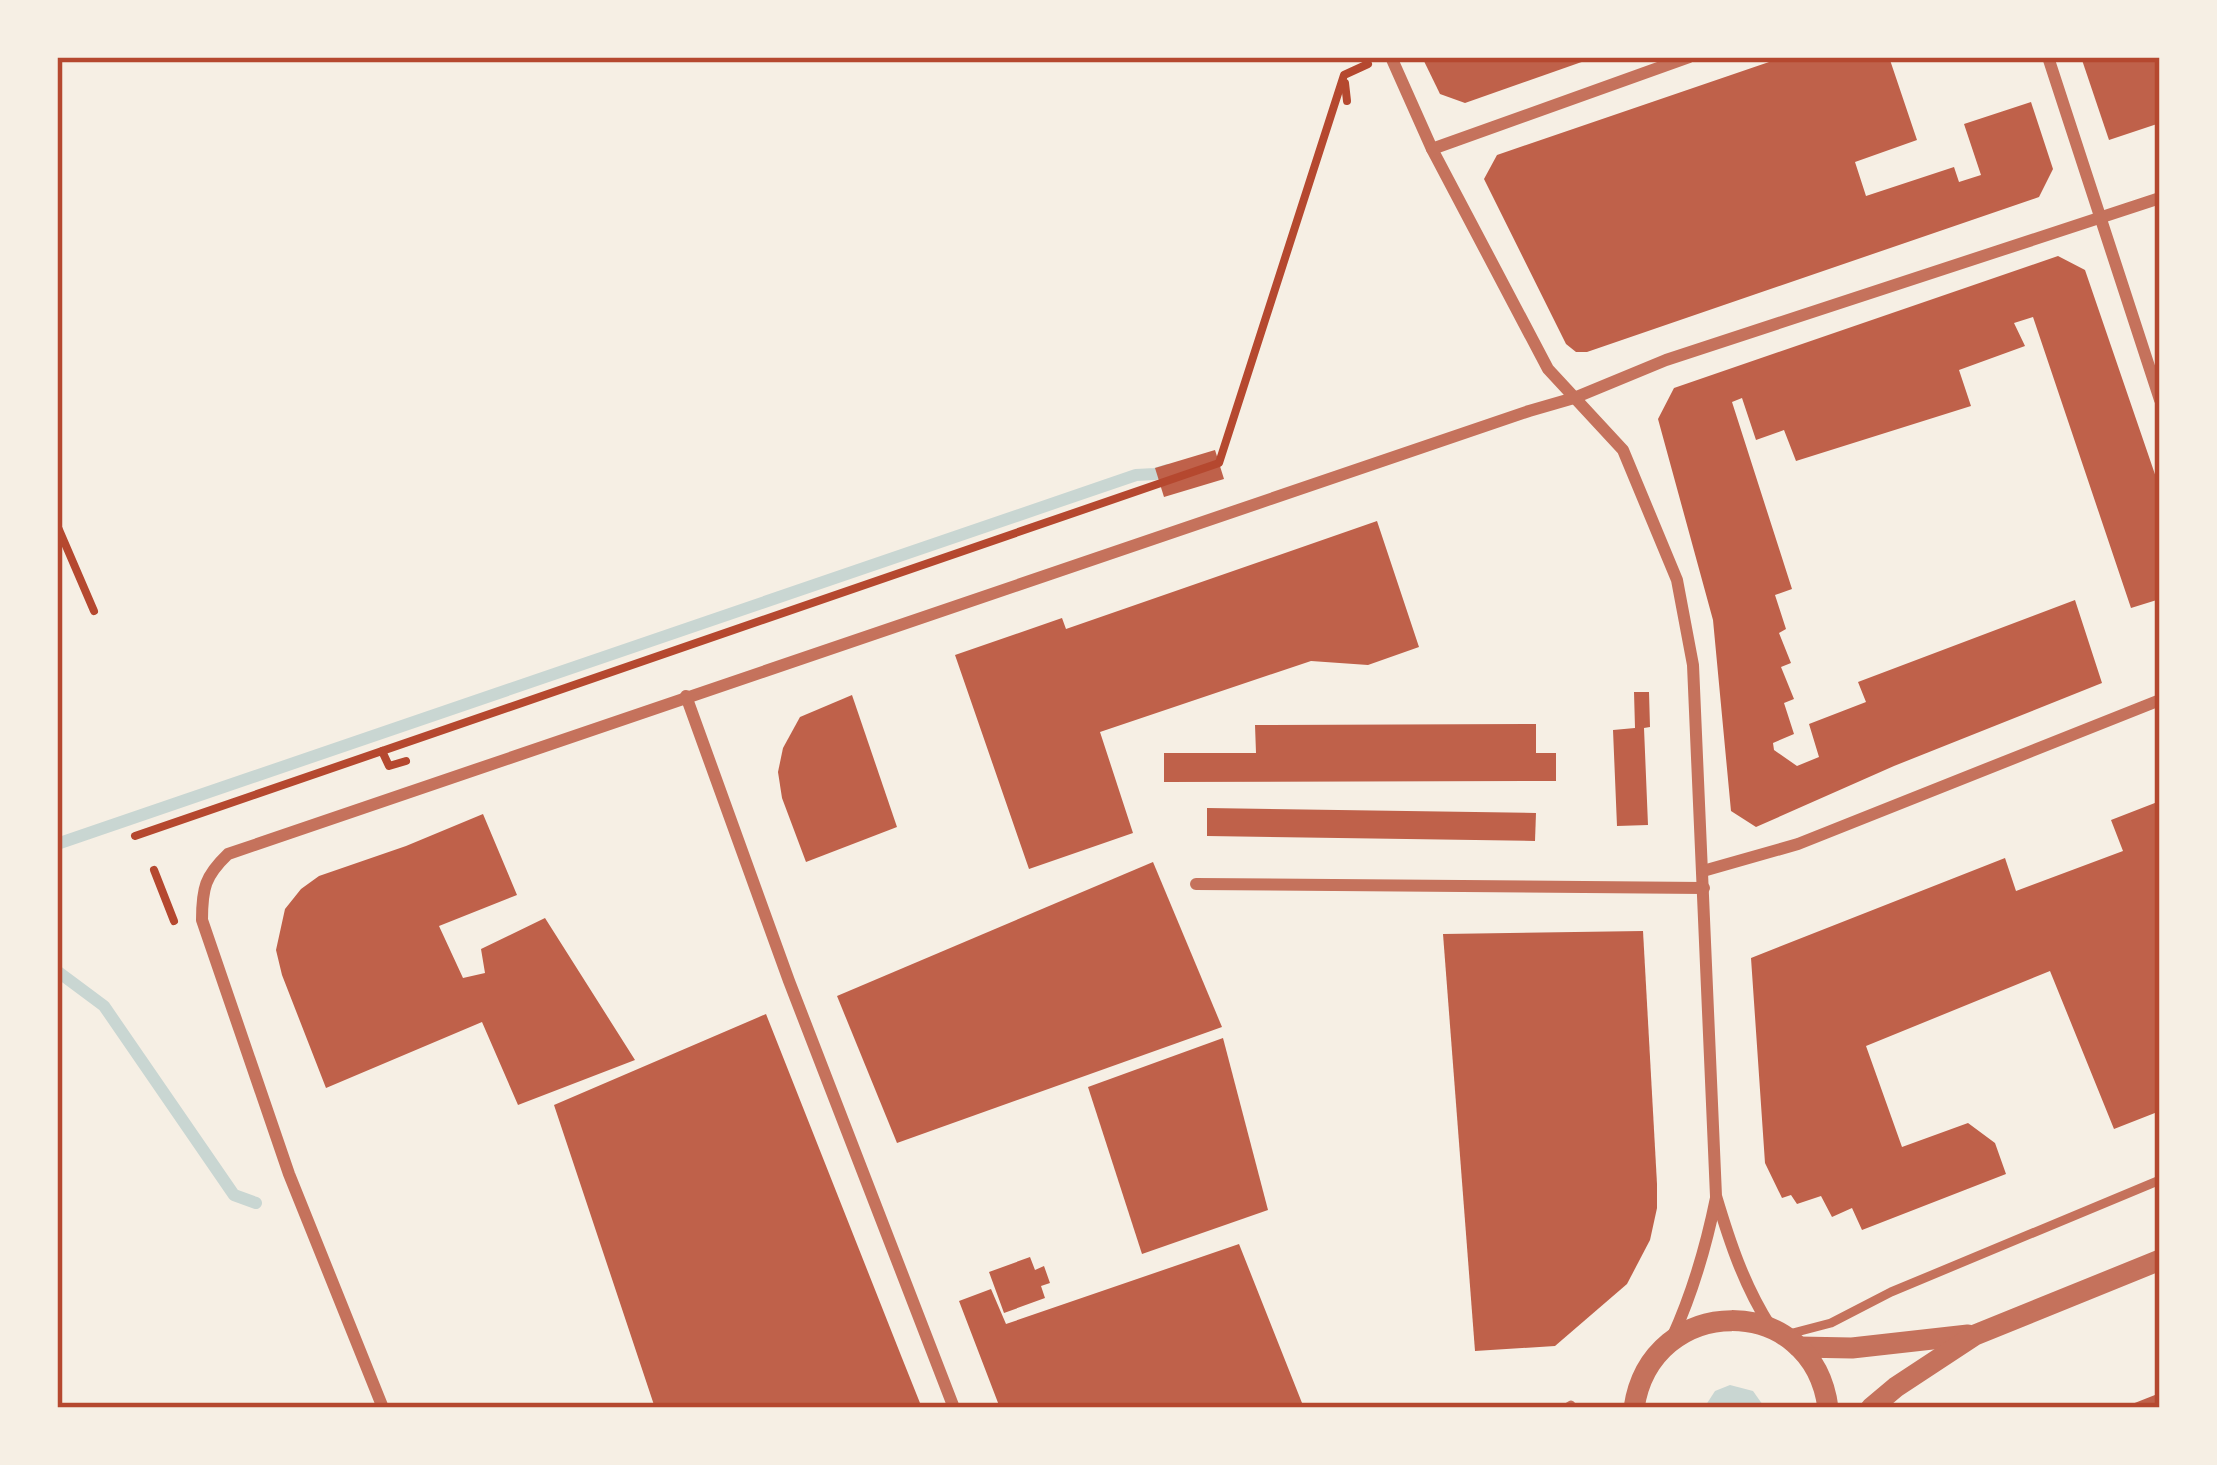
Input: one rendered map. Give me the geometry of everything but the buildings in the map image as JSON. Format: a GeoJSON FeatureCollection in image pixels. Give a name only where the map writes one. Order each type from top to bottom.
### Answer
{"type":"FeatureCollection","features":[{"type":"Feature","properties":{"kind":"street"},"geometry":{"type":"LineString","coordinates":[[1390,57],[1432,149],[1548,369],[1623,450],[1678,580],[1693,664],[1716,1196],[1753,1300],[1815,1367],[1828,1408]]}},
{"type":"Feature","properties":{"kind":"street"},"geometry":{"type":"LineString","coordinates":[[1432,149],[1689,57]]}},
{"type":"Feature","properties":{"kind":"street"},"geometry":{"type":"LineString","coordinates":[[2048,57],[2160,400]]}},
{"type":"Feature","properties":{"kind":"street"},"geometry":{"type":"LineString","coordinates":[[383,1408],[289,1174],[202,920],[206,881],[227,854],[1574,398],[1666,360],[2160,198]]}},
{"type":"Feature","properties":{"kind":"street"},"geometry":{"type":"LineString","coordinates":[[686,696],[789,981],[954,1408]]}},
{"type":"Feature","properties":{"kind":"street"},"geometry":{"type":"LineString","coordinates":[[1703,871],[1798,844],[2160,700]]}},
{"type":"Feature","properties":{"kind":"street"},"geometry":{"type":"LineString","coordinates":[[1196,884],[1704,888]]}},
{"type":"Feature","properties":{"kind":"street"},"geometry":{"type":"LineString","coordinates":[[1672,1339],[1694,1287],[1716,1196]]}},
{"type":"Feature","properties":{"kind":"street"},"geometry":{"type":"LineString","coordinates":[[1871,1408],[1975,1335],[2160,1259]]}},
{"type":"Feature","properties":{"kind":"street"},"geometry":{"type":"LineString","coordinates":[[1616,1408],[1636,1397],[1651,1362],[1672,1339],[1700,1324],[1731,1319],[1759,1323],[1785,1337],[1852,1348],[1975,1335]]}},
{"type":"Feature","properties":{"kind":"lane"},"geometry":{"type":"LineString","coordinates":[[1785,1337],[1831,1323],[1892,1292],[2160,1180]]}},
{"type":"Feature","properties":{"kind":"path"},"geometry":{"type":"LineString","coordinates":[[135,836],[1219,463],[1344,75],[1347,101]]}},
{"type":"Feature","properties":{"kind":"path"},"geometry":{"type":"LineString","coordinates":[[57,525],[94,611]]}},
{"type":"Feature","properties":{"kind":"shaded area"},"geometry":{"type":"Polygon","coordinates":[[[1730,1385],[1753,1391],[1765,1408],[1704,1408],[1715,1391],[1730,1385]]]}},
{"type":"Feature","properties":{"kind":"waterway"},"geometry":{"type":"LineString","coordinates":[[57,844],[1136,475],[1168,470]]}},
{"type":"Feature","properties":{"kind":"waterway"},"geometry":{"type":"LineString","coordinates":[[57,971],[104,1006],[234,1195],[256,1203]]}}]}
